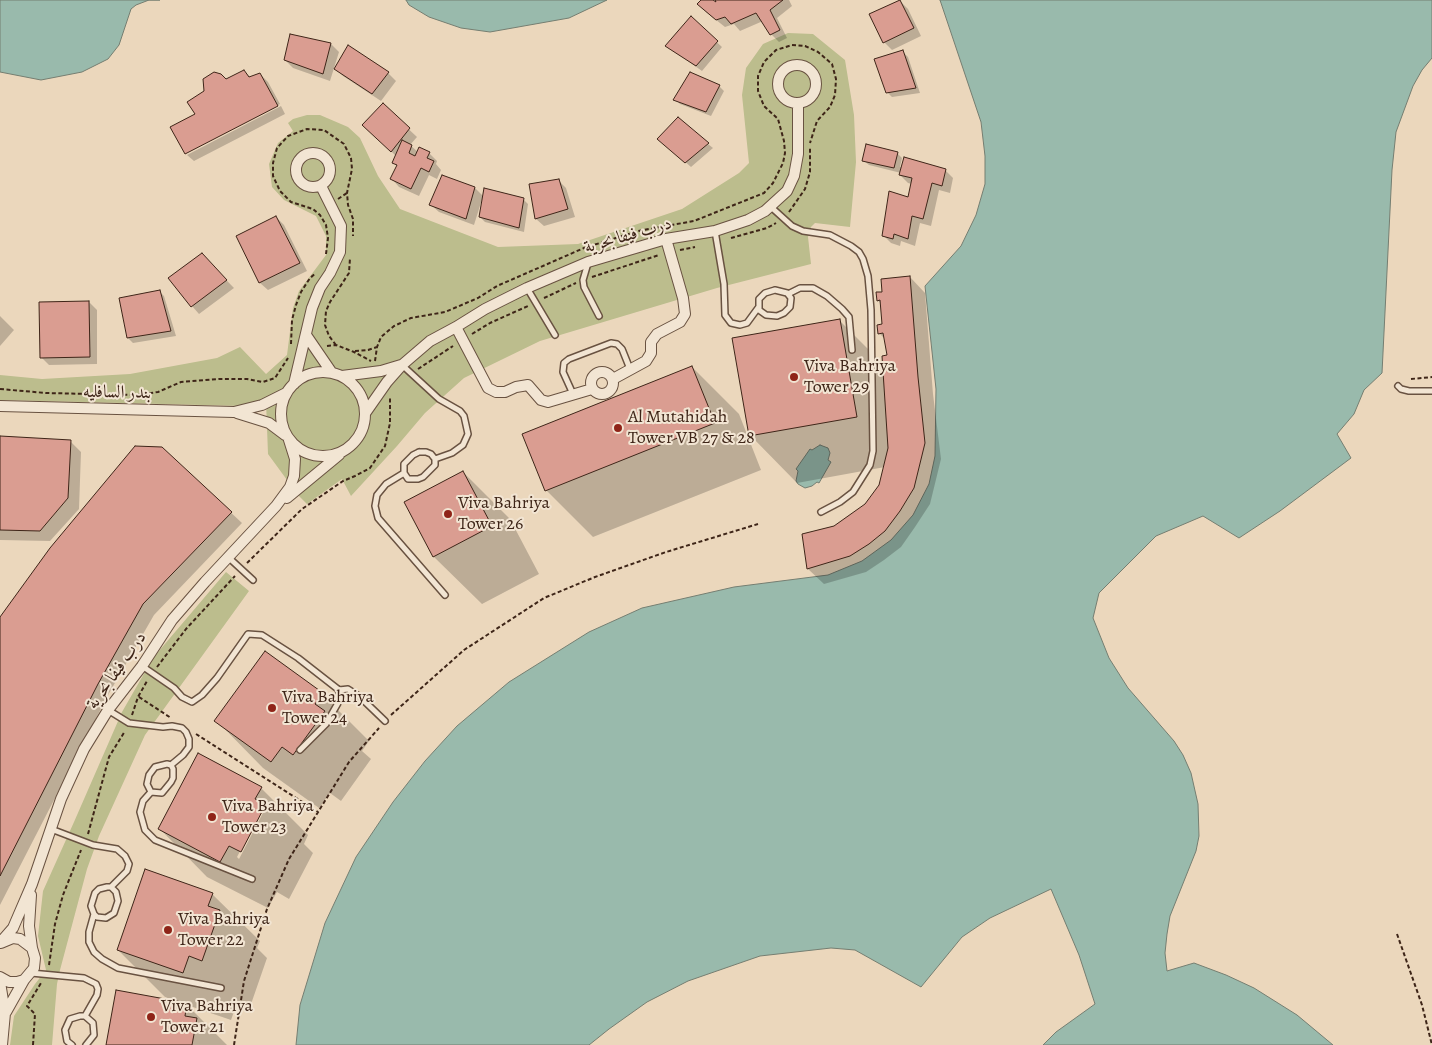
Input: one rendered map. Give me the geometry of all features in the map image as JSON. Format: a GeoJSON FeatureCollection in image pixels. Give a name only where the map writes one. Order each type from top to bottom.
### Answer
{"type":"FeatureCollection","features":[{"type":"Feature","properties":{"kind":"street","name":"درب فيفا بحرية"},"geometry":{"type":"LineString","coordinates":[[366,412],[387,382],[402,365],[430,341],[484,309],[526,288],[588,262],[666,239],[716,236],[770,207],[787,192],[794,176],[798,154],[798,104]]}},
{"type":"Feature","properties":{"kind":"street"},"geometry":{"type":"LineString","coordinates":[[294,384],[312,308],[320,288],[338,258],[342,238],[341,226],[321,186]]}},
{"type":"Feature","properties":{"kind":"street"},"geometry":{"type":"LineString","coordinates":[[613,379],[646,362],[651,353],[651,342],[657,334],[680,322],[685,314],[683,298],[666,239]]}},
{"type":"Feature","properties":{"kind":"street"},"geometry":{"type":"LineString","coordinates":[[456,327],[488,388],[496,392],[505,392],[516,387],[528,385],[541,400],[548,402],[592,389]]}},
{"type":"Feature","properties":{"kind":"street"},"geometry":{"type":"LineString","coordinates":[[306,335],[332,373]]}},
{"type":"Feature","properties":{"kind":"street","name":"درب فيفا بحرية"},"geometry":{"type":"LineString","coordinates":[[342,376],[381,371],[402,365]]}},
{"type":"Feature","properties":{"kind":"street"},"geometry":{"type":"LineString","coordinates":[[603,371],[613,379],[613,386],[610,391],[604,394],[597,393],[592,389],[590,383],[592,376],[597,372],[603,371]]}},
{"type":"Feature","properties":{"kind":"street"},"geometry":{"type":"LineString","coordinates":[[324,372],[342,376],[353,384],[361,394],[366,412],[360,436],[349,448],[334,455],[318,456],[302,451],[288,438],[283,429],[280,414],[286,393],[294,384],[307,375],[324,372]]}},
{"type":"Feature","properties":{"kind":"street","name":"بندر السافليه"},"geometry":{"type":"LineString","coordinates":[[0,406],[234,412],[262,405],[286,393]]}},
{"type":"Feature","properties":{"kind":"street","name":"بندر السافليه"},"geometry":{"type":"LineString","coordinates":[[234,412],[269,423],[288,438]]}},
{"type":"Feature","properties":{"kind":"street","name":"درب فيفا بحرية"},"geometry":{"type":"LineString","coordinates":[[0,943],[13,928],[32,884],[62,799],[84,749],[108,710],[142,666],[172,620],[276,506],[290,487],[294,476],[295,459],[288,438]]}},
{"type":"Feature","properties":{"kind":"street","name":"درب فيفا بحرية"},"geometry":{"type":"LineString","coordinates":[[276,506],[342,452]]}},
{"type":"Feature","properties":{"kind":"street","name":"درب فيفا بحرية"},"geometry":{"type":"LineString","coordinates":[[28,976],[34,968],[35,958],[29,926],[32,884]]}},
{"type":"Feature","properties":{"kind":"street"},"geometry":{"type":"LineString","coordinates":[[0,943],[13,938],[20,939],[32,948]]}},
{"type":"Feature","properties":{"kind":"street"},"geometry":{"type":"LineString","coordinates":[[0,977],[9,982],[17,982],[28,976]]}},
{"type":"Feature","properties":{"kind":"street"},"geometry":{"type":"LineString","coordinates":[[3,1013],[28,976]]}},
{"type":"Feature","properties":{"kind":"street"},"geometry":{"type":"LineString","coordinates":[[0,982],[3,1013],[2,1045]]}},
{"type":"Feature","properties":{"kind":"lane"},"geometry":{"type":"LineString","coordinates":[[770,207],[783,219],[802,231],[830,235],[851,246],[859,252],[868,276],[874,433],[872,458],[870,466],[853,492],[822,512]]}},
{"type":"Feature","properties":{"kind":"lane"},"geometry":{"type":"LineString","coordinates":[[716,236],[724,284],[724,308],[728,320],[736,325],[746,323],[758,308],[759,299],[770,291],[779,290],[788,294],[791,303],[784,314],[777,316],[761,313],[758,308]]}},
{"type":"Feature","properties":{"kind":"lane"},"geometry":{"type":"LineString","coordinates":[[588,262],[583,280],[584,287],[599,316]]}},
{"type":"Feature","properties":{"kind":"lane"},"geometry":{"type":"LineString","coordinates":[[526,288],[555,335]]}},
{"type":"Feature","properties":{"kind":"lane"},"geometry":{"type":"LineString","coordinates":[[788,294],[800,288],[813,288],[828,296],[848,317],[852,350]]}},
{"type":"Feature","properties":{"kind":"lane"},"geometry":{"type":"LineString","coordinates":[[573,394],[563,372],[564,363],[570,359],[611,343],[617,344],[622,349],[630,370]]}},
{"type":"Feature","properties":{"kind":"lane"},"geometry":{"type":"LineString","coordinates":[[402,365],[439,399],[460,411],[467,424],[468,434],[463,445],[452,453],[435,459]]}},
{"type":"Feature","properties":{"kind":"lane"},"geometry":{"type":"LineString","coordinates":[[1398,386],[1409,391],[1432,391]]}},
{"type":"Feature","properties":{"kind":"lane"},"geometry":{"type":"LineString","coordinates":[[419,452],[431,454],[435,459],[436,465],[423,477],[408,479],[404,473],[404,464],[419,452]]}},
{"type":"Feature","properties":{"kind":"lane"},"geometry":{"type":"LineString","coordinates":[[404,473],[386,484],[378,495],[375,506],[378,518],[445,595]]}},
{"type":"Feature","properties":{"kind":"lane"},"geometry":{"type":"LineString","coordinates":[[228,557],[253,580]]}},
{"type":"Feature","properties":{"kind":"lane"},"geometry":{"type":"LineString","coordinates":[[142,666],[174,688],[182,697],[192,702],[202,695],[217,678],[248,634],[262,635],[298,658],[339,690],[348,689],[359,696],[385,721]]}},
{"type":"Feature","properties":{"kind":"lane"},"geometry":{"type":"LineString","coordinates":[[300,750],[326,724],[338,703],[339,690]]}},
{"type":"Feature","properties":{"kind":"lane"},"geometry":{"type":"LineString","coordinates":[[108,710],[130,723],[172,726],[182,728],[186,732],[189,739],[189,747],[183,756],[171,765],[159,765],[149,775],[147,784],[151,792]]}},
{"type":"Feature","properties":{"kind":"lane"},"geometry":{"type":"LineString","coordinates":[[151,792],[162,793],[167,789],[173,778],[171,765]]}},
{"type":"Feature","properties":{"kind":"lane"},"geometry":{"type":"LineString","coordinates":[[151,792],[143,801],[140,812],[145,830],[155,840],[252,879]]}},
{"type":"Feature","properties":{"kind":"lane"},"geometry":{"type":"LineString","coordinates":[[51,828],[84,842],[117,849],[125,856],[129,864],[127,871],[111,887],[99,889],[95,892],[91,906],[97,917],[106,918],[114,912],[118,901],[116,892],[111,887]]}},
{"type":"Feature","properties":{"kind":"lane"},"geometry":{"type":"LineString","coordinates":[[94,914],[89,932],[89,942],[94,952],[102,959],[118,968],[221,988]]}},
{"type":"Feature","properties":{"kind":"lane"},"geometry":{"type":"LineString","coordinates":[[28,976],[47,974],[84,978],[96,984],[98,989],[97,995],[85,1016]]}},
{"type":"Feature","properties":{"kind":"lane"},"geometry":{"type":"LineString","coordinates":[[72,1045],[66,1036],[67,1025],[70,1019],[75,1016],[85,1016],[93,1024],[92,1040],[86,1045]]}},
{"type":"Feature","properties":{"kind":"path"},"geometry":{"type":"LineString","coordinates":[[716,236],[767,228],[783,219],[795,206],[805,189],[810,172],[810,146],[813,130],[817,121],[830,107],[835,94],[836,79],[832,64],[818,52],[804,46],[792,46],[776,50],[764,62],[758,76],[758,90],[764,106],[778,119]]}},
{"type":"Feature","properties":{"kind":"path"},"geometry":{"type":"LineString","coordinates":[[326,255],[328,238],[326,225],[320,215],[313,209],[292,202],[280,191],[273,176],[273,163],[277,148],[288,136],[307,129],[324,130],[344,144],[351,158],[352,169],[346,193],[353,219],[352,240]]}},
{"type":"Feature","properties":{"kind":"path"},"geometry":{"type":"LineString","coordinates":[[412,374],[490,323],[583,280],[626,265],[698,246]]}},
{"type":"Feature","properties":{"kind":"path"},"geometry":{"type":"LineString","coordinates":[[336,345],[329,336],[325,325],[326,311],[349,273],[350,254]]}},
{"type":"Feature","properties":{"kind":"path"},"geometry":{"type":"LineString","coordinates":[[291,346],[292,320],[296,305],[301,292],[316,272]]}},
{"type":"Feature","properties":{"kind":"path"},"geometry":{"type":"LineString","coordinates":[[315,347],[336,345],[354,352],[375,364],[381,371]]}},
{"type":"Feature","properties":{"kind":"path"},"geometry":{"type":"LineString","coordinates":[[354,352],[368,350],[377,346]]}},
{"type":"Feature","properties":{"kind":"path"},"geometry":{"type":"LineString","coordinates":[[0,389],[46,393],[136,395],[158,392],[181,382],[219,379],[248,379],[263,382],[275,378],[287,359],[302,350]]}},
{"type":"Feature","properties":{"kind":"path"},"geometry":{"type":"LineString","coordinates":[[1411,379],[1432,377]]}},
{"type":"Feature","properties":{"kind":"path"},"geometry":{"type":"LineString","coordinates":[[33,1045],[35,1014],[27,1006],[47,974],[55,924],[63,895],[84,842],[109,757],[130,723],[138,697],[152,673],[186,629],[302,509],[342,480],[370,468],[385,446],[390,423],[390,394],[387,382]]}},
{"type":"Feature","properties":{"kind":"path"},"geometry":{"type":"LineString","coordinates":[[234,1045],[244,981],[267,909],[289,859],[349,762],[385,721],[464,650],[544,598],[595,577],[666,552],[758,524]]}},
{"type":"Feature","properties":{"kind":"path"},"geometry":{"type":"LineString","coordinates":[[138,697],[171,718]]}},
{"type":"Feature","properties":{"kind":"path"},"geometry":{"type":"LineString","coordinates":[[196,733],[318,812]]}},
{"type":"Feature","properties":{"kind":"path"},"geometry":{"type":"LineString","coordinates":[[1397,934],[1422,1005],[1432,1045]]}},
{"type":"Feature","properties":{"kind":"green space"},"geometry":{"type":"Polygon","coordinates":[[[788,33],[813,34],[845,60],[854,115],[856,162],[850,227],[815,223],[811,227],[808,237],[811,264],[717,288],[540,341],[464,378],[425,413],[351,496],[342,479],[307,504],[298,495],[268,454],[266,401],[243,406],[0,400],[0,375],[42,379],[130,374],[217,358],[240,347],[266,374],[287,355],[293,308],[299,291],[326,255],[326,236],[316,216],[284,200],[272,187],[269,164],[278,143],[293,131],[288,123],[293,119],[307,115],[320,115],[348,127],[360,138],[378,176],[400,209],[498,247],[578,244],[682,209],[739,173],[749,163],[742,95],[746,68],[763,44],[788,33]]]}},
{"type":"Feature","properties":{"kind":"green space"},"geometry":{"type":"Polygon","coordinates":[[[226,572],[249,591],[145,735],[99,836],[87,869],[60,970],[52,1045],[10,1045],[14,1016],[46,970],[38,936],[43,891],[122,712],[153,658],[226,572]]]}},
{"type":"Feature","properties":{"kind":"shaded area"},"geometry":{"type":"Polygon","coordinates":[[[0,0],[149,0],[131,9],[119,45],[108,59],[82,72],[41,80],[0,72],[0,0]]]}},
{"type":"Feature","properties":{"kind":"shaded area"},"geometry":{"type":"Polygon","coordinates":[[[406,0],[607,0],[569,18],[490,32],[461,28],[429,17],[409,5],[406,0]]]}},
{"type":"Feature","properties":{"kind":"shaded area"},"geometry":{"type":"Polygon","coordinates":[[[940,0],[1432,0],[1432,58],[1422,70],[1413,86],[1396,132],[1392,170],[1382,373],[1364,390],[1354,414],[1337,434],[1351,458],[1280,511],[1239,538],[1203,516],[1156,536],[1099,593],[1093,618],[1109,658],[1128,688],[1174,741],[1183,755],[1191,773],[1198,804],[1199,836],[1196,851],[1170,916],[1165,953],[1167,971],[1194,963],[1226,975],[1254,988],[1297,1015],[1333,1045],[1043,1045],[1056,1032],[1095,1004],[1079,955],[1051,889],[990,918],[962,937],[921,987],[855,950],[831,948],[760,956],[688,981],[647,1002],[589,1045],[296,1045],[300,1005],[325,923],[356,857],[393,802],[425,761],[457,726],[509,682],[589,632],[642,608],[734,587],[828,575],[862,561],[891,540],[913,515],[929,484],[935,456],[936,389],[925,286],[961,246],[976,215],[985,184],[985,156],[981,122],[940,0]]]}},
{"type":"Feature","properties":{"kind":"shaded area"},"geometry":{"type":"Polygon","coordinates":[[[820,445],[828,448],[830,453],[828,460],[831,462],[819,483],[817,482],[805,488],[796,481],[798,471],[796,469],[810,449],[812,450],[820,445]]]}},
{"type":"Feature","properties":{"kind":"building"},"geometry":{"type":"Polygon","coordinates":[[[701,0],[713,0],[716,2],[715,0],[783,0],[770,10],[780,30],[770,35],[756,13],[731,24],[725,17],[716,20],[697,4],[701,0]]]}},
{"type":"Feature","properties":{"kind":"building"},"geometry":{"type":"Polygon","coordinates":[[[900,0],[914,28],[883,43],[869,14],[900,0]]]}},
{"type":"Feature","properties":{"kind":"building"},"geometry":{"type":"Polygon","coordinates":[[[691,16],[718,41],[696,66],[665,46],[691,16]]]}},
{"type":"Feature","properties":{"kind":"building"},"geometry":{"type":"Polygon","coordinates":[[[290,34],[331,43],[323,74],[284,60],[290,34]]]}},
{"type":"Feature","properties":{"kind":"building"},"geometry":{"type":"Polygon","coordinates":[[[348,45],[389,72],[372,94],[334,69],[348,45]]]}},
{"type":"Feature","properties":{"kind":"building"},"geometry":{"type":"Polygon","coordinates":[[[903,50],[916,88],[886,93],[874,59],[903,50]]]}},
{"type":"Feature","properties":{"kind":"building"},"geometry":{"type":"Polygon","coordinates":[[[244,70],[249,77],[260,73],[278,106],[185,154],[170,127],[195,114],[187,102],[204,91],[203,79],[214,72],[221,74],[226,79],[244,70]]]}},
{"type":"Feature","properties":{"kind":"building"},"geometry":{"type":"Polygon","coordinates":[[[690,72],[720,85],[706,112],[673,100],[690,72]]]}},
{"type":"Feature","properties":{"kind":"building"},"geometry":{"type":"Polygon","coordinates":[[[383,103],[410,128],[391,152],[362,125],[383,103]]]}},
{"type":"Feature","properties":{"kind":"building"},"geometry":{"type":"Polygon","coordinates":[[[678,117],[709,143],[685,163],[657,139],[678,117]]]}},
{"type":"Feature","properties":{"kind":"building"},"geometry":{"type":"Polygon","coordinates":[[[402,140],[412,145],[409,153],[415,156],[419,147],[430,152],[427,158],[434,161],[429,172],[421,168],[411,189],[390,179],[397,165],[392,163],[402,140]]]}},
{"type":"Feature","properties":{"kind":"building"},"geometry":{"type":"Polygon","coordinates":[[[866,144],[898,152],[894,168],[862,161],[866,144]]]}},
{"type":"Feature","properties":{"kind":"building"},"geometry":{"type":"Polygon","coordinates":[[[904,157],[946,169],[942,186],[932,183],[923,219],[912,216],[908,239],[894,234],[893,239],[882,236],[889,191],[908,197],[912,178],[899,175],[904,157]]]}},
{"type":"Feature","properties":{"kind":"building"},"geometry":{"type":"Polygon","coordinates":[[[442,175],[475,187],[466,219],[429,205],[442,175]]]}},
{"type":"Feature","properties":{"kind":"building"},"geometry":{"type":"Polygon","coordinates":[[[559,179],[568,209],[535,219],[529,184],[559,179]]]}},
{"type":"Feature","properties":{"kind":"building"},"geometry":{"type":"Polygon","coordinates":[[[484,188],[524,198],[519,228],[479,217],[484,188]]]}},
{"type":"Feature","properties":{"kind":"building"},"geometry":{"type":"Polygon","coordinates":[[[276,216],[300,263],[259,283],[236,236],[276,216]]]}},
{"type":"Feature","properties":{"kind":"building"},"geometry":{"type":"Polygon","coordinates":[[[202,253],[227,280],[191,307],[168,278],[202,253]]]}},
{"type":"Feature","properties":{"kind":"building"},"geometry":{"type":"Polygon","coordinates":[[[910,276],[925,443],[914,488],[885,531],[869,544],[850,556],[807,569],[802,534],[834,526],[865,504],[879,485],[888,448],[882,356],[887,355],[883,333],[878,334],[877,325],[882,324],[880,300],[877,301],[876,292],[882,292],[881,279],[910,276]]]}},
{"type":"Feature","properties":{"kind":"building"},"geometry":{"type":"Polygon","coordinates":[[[160,290],[171,331],[127,338],[119,298],[160,290]]]}},
{"type":"Feature","properties":{"kind":"building"},"geometry":{"type":"Polygon","coordinates":[[[89,301],[90,357],[40,358],[39,302],[89,301]]]}},
{"type":"Feature","properties":{"kind":"building","name":"Viva Bahriya Tower 29"},"geometry":{"type":"Polygon","coordinates":[[[840,319],[857,417],[749,436],[732,338],[840,319]]]}},
{"type":"Feature","properties":{"kind":"building","name":"Al Mutahidah Tower VB 27 & 28"},"geometry":{"type":"Polygon","coordinates":[[[692,366],[715,423],[545,491],[522,434],[692,366]]]}},
{"type":"Feature","properties":{"kind":"building"},"geometry":{"type":"Polygon","coordinates":[[[0,436],[71,440],[68,498],[40,531],[0,530],[0,436]]]}},
{"type":"Feature","properties":{"kind":"building"},"geometry":{"type":"Polygon","coordinates":[[[135,446],[162,447],[232,512],[143,604],[98,684],[0,876],[0,617],[50,548],[135,446]]]}},
{"type":"Feature","properties":{"kind":"building","name":"Viva Bahriya Tower 26"},"geometry":{"type":"Polygon","coordinates":[[[463,471],[492,526],[433,557],[404,502],[463,471]]]}},
{"type":"Feature","properties":{"kind":"building","name":"Viva Bahriya Tower 24"},"geometry":{"type":"Polygon","coordinates":[[[265,651],[323,693],[315,704],[325,711],[293,755],[282,747],[271,762],[214,721],[265,651]]]}},
{"type":"Feature","properties":{"kind":"building","name":"Viva Bahriya Tower 23"},"geometry":{"type":"Polygon","coordinates":[[[198,753],[262,787],[255,799],[266,804],[241,852],[229,846],[220,862],[158,829],[198,753]]]}},
{"type":"Feature","properties":{"kind":"building","name":"Viva Bahriya Tower 22"},"geometry":{"type":"Polygon","coordinates":[[[145,869],[213,893],[208,906],[220,910],[202,961],[189,956],[183,973],[117,950],[145,869]]]}},
{"type":"Feature","properties":{"kind":"building","name":"Viva Bahriya Tower 21"},"geometry":{"type":"Polygon","coordinates":[[[116,990],[187,1003],[185,1016],[197,1018],[192,1045],[106,1045],[116,990]]]}},
{"type":"Feature","properties":{"kind":"place","name":"Viva Bahriya Tower 29"},"geometry":{"type":"Point","coordinates":[794,377]}},
{"type":"Feature","properties":{"kind":"place","name":"Al Mutahidah Tower VB 27 & 28"},"geometry":{"type":"Point","coordinates":[618,428]}},
{"type":"Feature","properties":{"kind":"place","name":"Viva Bahriya Tower 26"},"geometry":{"type":"Point","coordinates":[448,514]}},
{"type":"Feature","properties":{"kind":"place","name":"Viva Bahriya Tower 24"},"geometry":{"type":"Point","coordinates":[272,708]}},
{"type":"Feature","properties":{"kind":"place","name":"Viva Bahriya Tower 23"},"geometry":{"type":"Point","coordinates":[212,817]}},
{"type":"Feature","properties":{"kind":"place","name":"Viva Bahriya Tower 22"},"geometry":{"type":"Point","coordinates":[168,930]}},
{"type":"Feature","properties":{"kind":"place","name":"Viva Bahriya Tower 21"},"geometry":{"type":"Point","coordinates":[151,1017]}}]}
